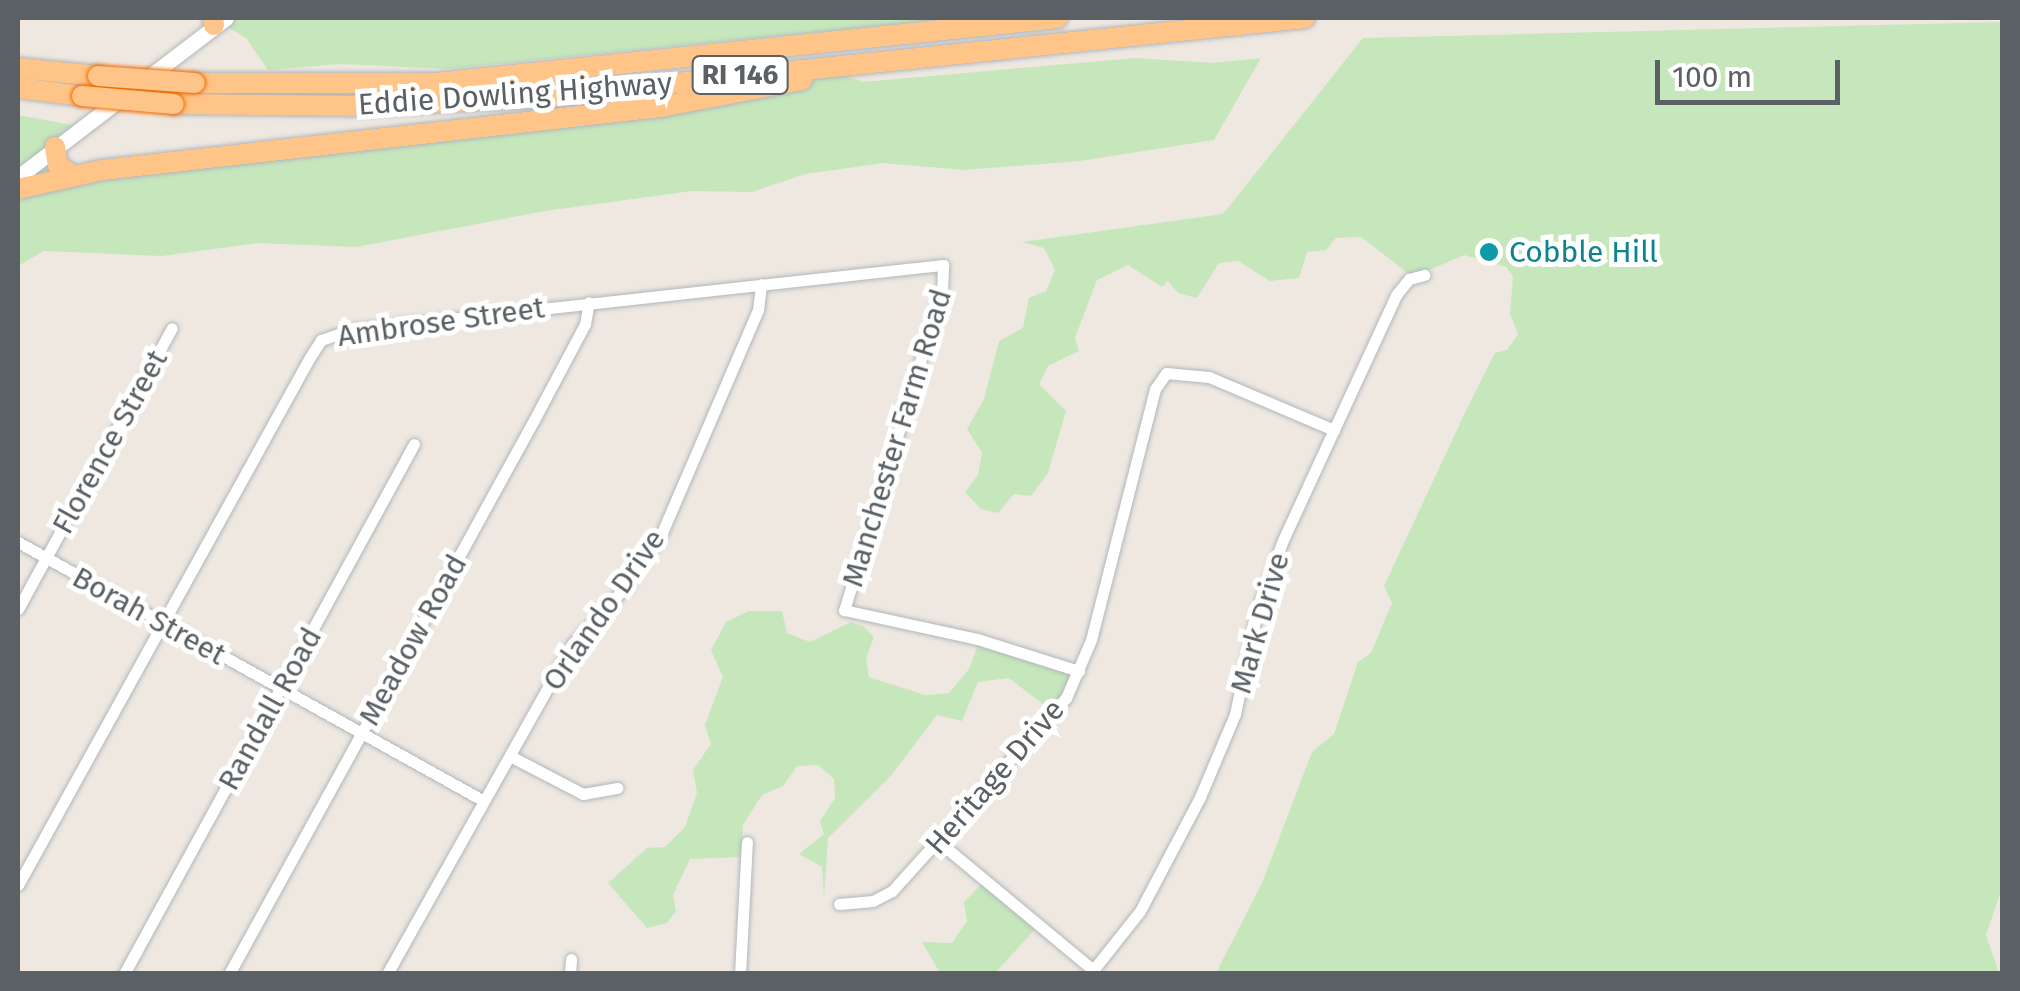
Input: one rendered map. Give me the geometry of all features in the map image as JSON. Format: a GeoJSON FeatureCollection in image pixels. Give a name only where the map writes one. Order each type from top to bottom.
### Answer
{"type":"FeatureCollection","features":[{"type":"Feature","properties":{"kind":"highway","name":"Eddie Dowling Highway"},"geometry":{"type":"LineString","coordinates":[[18,68],[196,83],[472,80],[1058,18]]}},
{"type":"Feature","properties":{"kind":"highway","name":"Eddie Dowling Highway"},"geometry":{"type":"LineString","coordinates":[[18,88],[174,104],[348,106],[508,99],[964,48],[1305,18]]}},
{"type":"Feature","properties":{"kind":"highway"},"geometry":{"type":"LineString","coordinates":[[18,189],[71,174],[660,107],[964,48]]}},
{"type":"Feature","properties":{"kind":"highway"},"geometry":{"type":"LineString","coordinates":[[55,147],[58,166],[71,174]]}},
{"type":"Feature","properties":{"kind":"main road"},"geometry":{"type":"LineString","coordinates":[[18,176],[217,20]]}},
{"type":"Feature","properties":{"kind":"street","name":"Ambrose Street"},"geometry":{"type":"LineString","coordinates":[[18,885],[321,340],[350,330],[943,265]]}},
{"type":"Feature","properties":{"kind":"street","name":"Manchester Farm Road"},"geometry":{"type":"LineString","coordinates":[[943,265],[942,290],[844,610],[977,639],[1079,671]]}},
{"type":"Feature","properties":{"kind":"street","name":"Mark Drive"},"geometry":{"type":"LineString","coordinates":[[1092,972],[1149,897],[1200,797],[1235,714],[1270,572],[1396,295],[1403,283],[1424,275]]}},
{"type":"Feature","properties":{"kind":"street","name":"Orlando Drive"},"geometry":{"type":"LineString","coordinates":[[387,974],[572,645],[627,585],[661,535],[758,310],[762,284]]}},
{"type":"Feature","properties":{"kind":"street","name":"Meadow Road"},"geometry":{"type":"LineString","coordinates":[[229,974],[553,385],[585,324],[589,302]]}},
{"type":"Feature","properties":{"kind":"street","name":"Florence Street"},"geometry":{"type":"LineString","coordinates":[[18,609],[172,328]]}},
{"type":"Feature","properties":{"kind":"street","name":"Heritage Drive"},"geometry":{"type":"LineString","coordinates":[[839,904],[873,901],[892,891],[1052,720],[1079,671],[1155,389],[1166,373],[1209,377],[1334,430]]}},
{"type":"Feature","properties":{"kind":"street","name":"Randall Road"},"geometry":{"type":"LineString","coordinates":[[124,974],[414,444]]}},
{"type":"Feature","properties":{"kind":"street","name":"Borah Street"},"geometry":{"type":"LineString","coordinates":[[18,542],[484,801]]}},
{"type":"Feature","properties":{"kind":"street"},"geometry":{"type":"LineString","coordinates":[[510,756],[582,794],[616,788]]}},
{"type":"Feature","properties":{"kind":"street"},"geometry":{"type":"LineString","coordinates":[[740,974],[746,842]]}},
{"type":"Feature","properties":{"kind":"street"},"geometry":{"type":"LineString","coordinates":[[938,842],[1092,972]]}},
{"type":"Feature","properties":{"kind":"street"},"geometry":{"type":"LineString","coordinates":[[570,974],[571,959]]}},
{"type":"Feature","properties":{"kind":"green space"},"geometry":{"type":"Polygon","coordinates":[[[212,18],[957,18],[448,69],[341,64],[268,70],[246,38],[212,18]]]}},
{"type":"Feature","properties":{"kind":"green space"},"geometry":{"type":"Polygon","coordinates":[[[2002,22],[2002,888],[1986,935],[1999,973],[1216,973],[1262,883],[1312,752],[1334,734],[1358,662],[1371,653],[1392,603],[1384,586],[1463,417],[1495,353],[1507,350],[1518,334],[1510,314],[1513,276],[1506,267],[1464,255],[1413,277],[1361,237],[1336,238],[1326,250],[1307,252],[1299,278],[1270,281],[1238,261],[1219,263],[1197,298],[1178,293],[1168,281],[1162,287],[1128,265],[1097,280],[1075,338],[1079,351],[1048,366],[1039,384],[1066,411],[1048,473],[1031,496],[1014,494],[998,513],[981,509],[965,492],[978,475],[982,453],[967,429],[984,399],[999,341],[1023,328],[1029,298],[1046,291],[1055,270],[1044,248],[1022,242],[1223,214],[1363,38],[2002,22]]]}},
{"type":"Feature","properties":{"kind":"green space"},"geometry":{"type":"Polygon","coordinates":[[[1135,58],[1214,63],[1261,58],[1214,140],[1080,161],[964,170],[883,163],[805,174],[752,192],[692,191],[545,211],[356,247],[257,243],[162,256],[44,251],[18,266],[18,115],[77,126],[50,155],[46,168],[52,172],[840,74],[863,82],[1135,58]]]}},
{"type":"Feature","properties":{"kind":"green space"},"geometry":{"type":"Polygon","coordinates":[[[749,611],[782,611],[787,633],[810,642],[851,622],[864,627],[874,637],[866,658],[869,677],[925,695],[949,693],[969,669],[979,642],[1072,671],[1053,712],[1009,678],[978,682],[962,721],[937,715],[890,777],[828,838],[824,898],[822,867],[799,854],[824,834],[820,821],[835,798],[834,779],[818,765],[797,766],[783,786],[762,795],[743,825],[742,857],[690,859],[673,895],[676,911],[667,923],[647,928],[608,883],[647,848],[665,847],[685,827],[697,793],[693,770],[711,744],[705,725],[723,677],[711,650],[726,622],[749,611]]]}},
{"type":"Feature","properties":{"kind":"green space"},"geometry":{"type":"Polygon","coordinates":[[[984,882],[1039,925],[995,973],[940,973],[922,942],[952,943],[967,921],[964,902],[984,882]]]}},
{"type":"Feature","properties":{"kind":"place","name":"Cobble Hill"},"geometry":{"type":"Point","coordinates":[1489,252]}}]}
